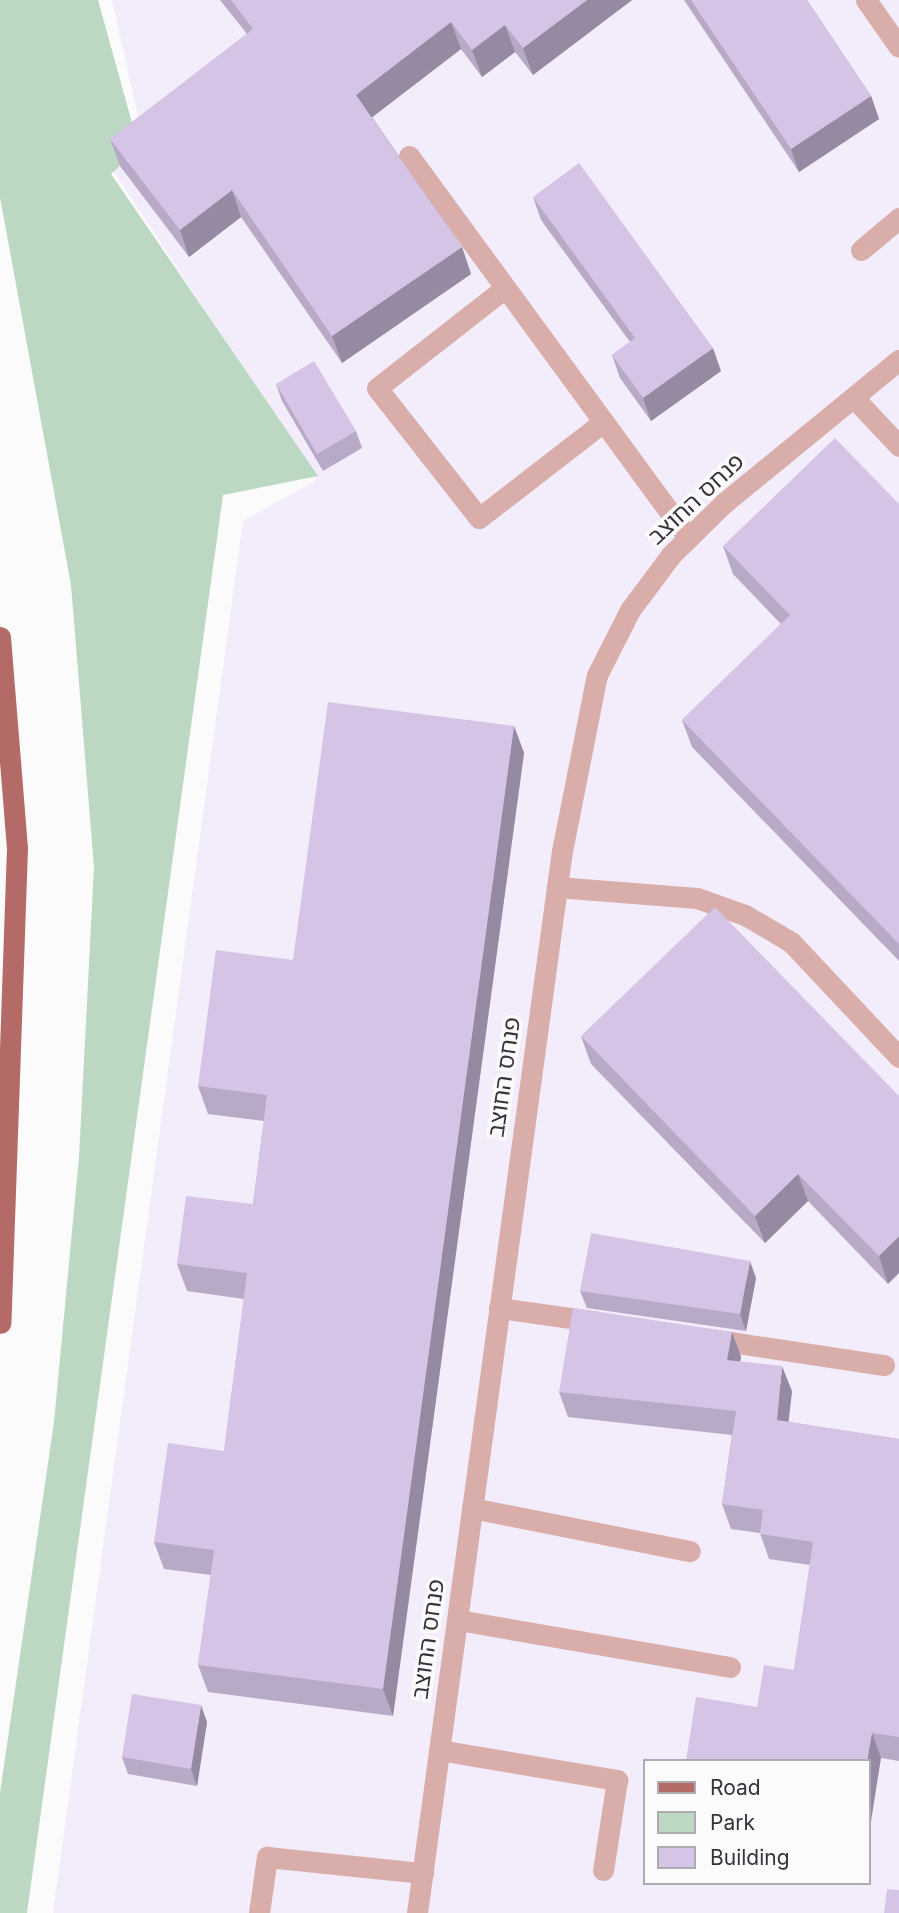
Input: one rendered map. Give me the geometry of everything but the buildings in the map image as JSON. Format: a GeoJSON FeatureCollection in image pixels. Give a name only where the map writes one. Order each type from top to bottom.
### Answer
{"type":"FeatureCollection","features":[{"type":"Feature","properties":{"kind":"main road"},"geometry":{"type":"LineString","coordinates":[[0,637],[17,848],[0,1323]]}},
{"type":"Feature","properties":{"kind":"street"},"geometry":{"type":"LineString","coordinates":[[866,0],[899,47]]}},
{"type":"Feature","properties":{"kind":"street"},"geometry":{"type":"LineString","coordinates":[[409,156],[688,537]]}},
{"type":"Feature","properties":{"kind":"street"},"geometry":{"type":"LineString","coordinates":[[861,250],[899,218]]}},
{"type":"Feature","properties":{"kind":"street"},"geometry":{"type":"LineString","coordinates":[[505,288],[377,388],[479,518],[603,422]]}},
{"type":"Feature","properties":{"kind":"street","name":"פנחס החוצב"},"geometry":{"type":"LineString","coordinates":[[417,1913],[556,887],[581,737],[597,676],[630,610],[688,537],[896,364]]}},
{"type":"Feature","properties":{"kind":"street"},"geometry":{"type":"LineString","coordinates":[[854,398],[899,446]]}},
{"type":"Feature","properties":{"kind":"street"},"geometry":{"type":"LineString","coordinates":[[556,887],[697,898],[744,915],[791,942],[899,1057]]}},
{"type":"Feature","properties":{"kind":"street"},"geometry":{"type":"LineString","coordinates":[[499,1308],[623,1326]]}},
{"type":"Feature","properties":{"kind":"street"},"geometry":{"type":"LineString","coordinates":[[692,1336],[884,1365]]}},
{"type":"Feature","properties":{"kind":"street"},"geometry":{"type":"LineString","coordinates":[[472,1508],[690,1551]]}},
{"type":"Feature","properties":{"kind":"street"},"geometry":{"type":"LineString","coordinates":[[457,1620],[730,1667]]}},
{"type":"Feature","properties":{"kind":"street"},"geometry":{"type":"LineString","coordinates":[[439,1750],[617,1780],[603,1870]]}},
{"type":"Feature","properties":{"kind":"street"},"geometry":{"type":"LineString","coordinates":[[260,1913],[267,1857],[423,1873]]}},
{"type":"Feature","properties":{"kind":"shaded area"},"geometry":{"type":"Polygon","coordinates":[[[112,0],[899,0],[899,1913],[53,1913],[243,521],[317,480],[114,172],[143,139],[112,0]]]}},
{"type":"Feature","properties":{"kind":"green space"},"geometry":{"type":"Polygon","coordinates":[[[0,0],[98,0],[139,148],[111,174],[318,476],[223,495],[27,1913],[0,1913],[0,1793],[54,1422],[79,1157],[94,867],[71,585],[0,197],[0,0]]]}}]}
